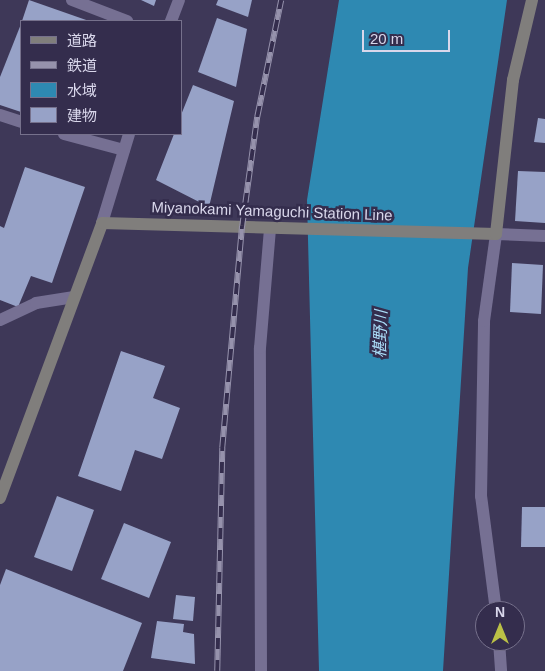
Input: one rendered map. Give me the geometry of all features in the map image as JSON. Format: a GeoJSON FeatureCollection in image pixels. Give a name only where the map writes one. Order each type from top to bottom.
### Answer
{"type":"FeatureCollection","features":[{"type":"Feature","properties":{"kind":"main road"},"geometry":{"type":"LineString","coordinates":[[492,234],[513,80],[532,0]]}},
{"type":"Feature","properties":{"kind":"main road"},"geometry":{"type":"LineString","coordinates":[[0,498],[102,222]]}},
{"type":"Feature","properties":{"kind":"main road","name":"Miyanokami Yamaguchi Station Line"},"geometry":{"type":"LineString","coordinates":[[102,222],[492,234]]}},
{"type":"Feature","properties":{"kind":"street"},"geometry":{"type":"LineString","coordinates":[[72,0],[124,20]]}},
{"type":"Feature","properties":{"kind":"street"},"geometry":{"type":"LineString","coordinates":[[171,20],[179,0]]}},
{"type":"Feature","properties":{"kind":"street"},"geometry":{"type":"LineString","coordinates":[[0,116],[20,122]]}},
{"type":"Feature","properties":{"kind":"street"},"geometry":{"type":"LineString","coordinates":[[68,135],[124,150]]}},
{"type":"Feature","properties":{"kind":"street"},"geometry":{"type":"LineString","coordinates":[[102,222],[129,135]]}},
{"type":"Feature","properties":{"kind":"street"},"geometry":{"type":"LineString","coordinates":[[260,671],[260,348],[270,228]]}},
{"type":"Feature","properties":{"kind":"street"},"geometry":{"type":"LineString","coordinates":[[495,601],[481,496],[484,320],[492,234],[545,236]]}},
{"type":"Feature","properties":{"kind":"street"},"geometry":{"type":"LineString","coordinates":[[0,320],[36,304],[73,297]]}},
{"type":"Feature","properties":{"kind":"street"},"geometry":{"type":"LineString","coordinates":[[500,651],[501,671]]}},
{"type":"Feature","properties":{"kind":"water","name":"椹野川"},"geometry":{"type":"Polygon","coordinates":[[[339,0],[507,0],[468,268],[443,671],[319,671],[307,200],[339,0]]]}},
{"type":"Feature","properties":{"kind":"building"},"geometry":{"type":"Polygon","coordinates":[[[29,0],[86,20],[22,20],[29,0]]]}},
{"type":"Feature","properties":{"kind":"building"},"geometry":{"type":"Polygon","coordinates":[[[141,0],[156,0],[154,6],[141,0]]]}},
{"type":"Feature","properties":{"kind":"building"},"geometry":{"type":"Polygon","coordinates":[[[218,0],[252,0],[248,17],[216,5],[218,0]]]}},
{"type":"Feature","properties":{"kind":"building"},"geometry":{"type":"Polygon","coordinates":[[[217,18],[247,29],[236,87],[198,72],[217,18]]]}},
{"type":"Feature","properties":{"kind":"building"},"geometry":{"type":"Polygon","coordinates":[[[20,27],[20,112],[0,105],[0,77],[20,27]]]}},
{"type":"Feature","properties":{"kind":"building"},"geometry":{"type":"Polygon","coordinates":[[[193,85],[234,101],[209,207],[156,180],[174,135],[182,135],[182,112],[193,85]]]}},
{"type":"Feature","properties":{"kind":"building"},"geometry":{"type":"Polygon","coordinates":[[[538,118],[545,119],[545,143],[534,142],[538,118]]]}},
{"type":"Feature","properties":{"kind":"building"},"geometry":{"type":"Polygon","coordinates":[[[25,167],[85,187],[52,283],[31,276],[18,307],[0,300],[0,226],[4,228],[25,167]]]}},
{"type":"Feature","properties":{"kind":"building"},"geometry":{"type":"Polygon","coordinates":[[[518,171],[545,172],[545,223],[515,221],[518,171]]]}},
{"type":"Feature","properties":{"kind":"building"},"geometry":{"type":"Polygon","coordinates":[[[512,263],[543,265],[541,314],[510,312],[512,263]]]}},
{"type":"Feature","properties":{"kind":"building"},"geometry":{"type":"Polygon","coordinates":[[[121,351],[165,366],[153,398],[180,408],[162,459],[135,450],[121,491],[78,476],[121,351]]]}},
{"type":"Feature","properties":{"kind":"building"},"geometry":{"type":"Polygon","coordinates":[[[57,496],[94,510],[72,571],[34,557],[57,496]]]}},
{"type":"Feature","properties":{"kind":"building"},"geometry":{"type":"Polygon","coordinates":[[[522,507],[545,507],[545,547],[521,547],[522,507]]]}},
{"type":"Feature","properties":{"kind":"building"},"geometry":{"type":"Polygon","coordinates":[[[124,523],[171,542],[149,598],[101,579],[124,523]]]}},
{"type":"Feature","properties":{"kind":"building"},"geometry":{"type":"Polygon","coordinates":[[[6,569],[142,623],[123,671],[0,671],[0,585],[6,569]]]}},
{"type":"Feature","properties":{"kind":"building"},"geometry":{"type":"Polygon","coordinates":[[[176,595],[195,597],[193,621],[173,619],[176,595]]]}},
{"type":"Feature","properties":{"kind":"building"},"geometry":{"type":"Polygon","coordinates":[[[157,621],[184,624],[183,632],[194,634],[195,664],[151,658],[157,621]]]}},
{"type":"Feature","properties":{"kind":"railway"},"geometry":{"type":"LineString","coordinates":[[217,671],[222,448],[242,226],[257,117],[281,0]]}}]}
